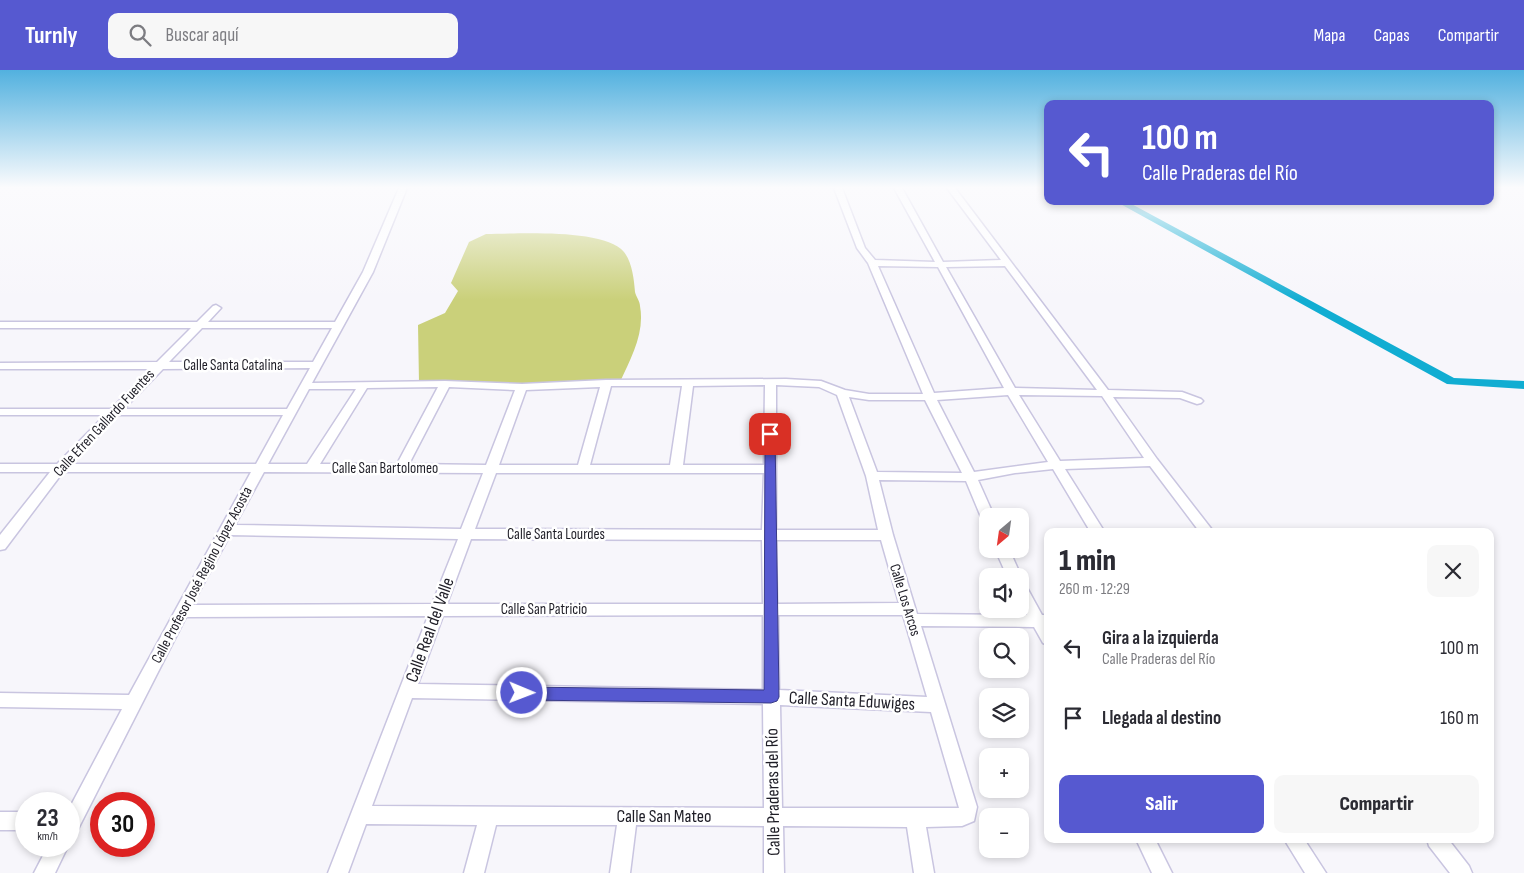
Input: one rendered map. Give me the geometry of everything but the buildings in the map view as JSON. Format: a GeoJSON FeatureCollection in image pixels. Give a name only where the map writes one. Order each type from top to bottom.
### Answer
{"type":"FeatureCollection","features":[{"type":"Feature","properties":{"kind":"street","name":"Calle Profesor José Regino López Acosta"},"geometry":{"type":"LineString","coordinates":[[80,804],[181,611],[368,272],[388,225]]}},
{"type":"Feature","properties":{"kind":"street"},"geometry":{"type":"LineString","coordinates":[[852,225],[861,248],[872,263],[930,397],[984,508]]}},
{"type":"Feature","properties":{"kind":"street"},"geometry":{"type":"LineString","coordinates":[[919,225],[1011,391],[1094,528]]}},
{"type":"Feature","properties":{"kind":"street"},"geometry":{"type":"LineString","coordinates":[[979,225],[1106,393],[1153,462],[1204,528]]}},
{"type":"Feature","properties":{"kind":"street"},"geometry":{"type":"LineString","coordinates":[[872,263],[1007,263]]}},
{"type":"Feature","properties":{"kind":"street","name":"Calle Efren Gallardo Fuentes"},"geometry":{"type":"LineString","coordinates":[[0,545],[5,532],[60,468],[216,308]]}},
{"type":"Feature","properties":{"kind":"street"},"geometry":{"type":"LineString","coordinates":[[0,325],[339,325]]}},
{"type":"Feature","properties":{"kind":"street","name":"Calle Santa Catalina"},"geometry":{"type":"LineString","coordinates":[[0,366],[316,365]]}},
{"type":"Feature","properties":{"kind":"street"},"geometry":{"type":"LineString","coordinates":[[305,386],[445,384],[522,387],[606,383],[771,382],[821,384],[842,394],[870,397],[930,397],[1011,391],[1182,395],[1196,401]]}},
{"type":"Feature","properties":{"kind":"street","name":"Calle Praderas del Río"},"geometry":{"type":"LineString","coordinates":[[771,382],[769,536],[774,873]]}},
{"type":"Feature","properties":{"kind":"street"},"geometry":{"type":"LineString","coordinates":[[583,469],[606,383]]}},
{"type":"Feature","properties":{"kind":"street"},"geometry":{"type":"LineString","coordinates":[[676,469],[688,383]]}},
{"type":"Feature","properties":{"kind":"street"},"geometry":{"type":"LineString","coordinates":[[401,468],[445,384]]}},
{"type":"Feature","properties":{"kind":"street"},"geometry":{"type":"LineString","coordinates":[[311,468],[363,386]]}},
{"type":"Feature","properties":{"kind":"street","name":"Calle Real del Valle"},"geometry":{"type":"LineString","coordinates":[[338,873],[522,387]]}},
{"type":"Feature","properties":{"kind":"street","name":"Calle Los Arcos"},"geometry":{"type":"LineString","coordinates":[[842,394],[872,476],[886,535],[968,811]]}},
{"type":"Feature","properties":{"kind":"street"},"geometry":{"type":"LineString","coordinates":[[0,412],[290,412]]}},
{"type":"Feature","properties":{"kind":"street"},"geometry":{"type":"LineString","coordinates":[[872,476],[970,477],[1001,471],[1056,465],[1153,462]]}},
{"type":"Feature","properties":{"kind":"street","name":"Calle San Bartolomeo"},"geometry":{"type":"LineString","coordinates":[[0,468],[769,469]]}},
{"type":"Feature","properties":{"kind":"street","name":"Calle Santa Lourdes"},"geometry":{"type":"LineString","coordinates":[[226,530],[465,534],[886,535]]}},
{"type":"Feature","properties":{"kind":"street"},"geometry":{"type":"LineString","coordinates":[[1029,601],[1043,621]]}},
{"type":"Feature","properties":{"kind":"street","name":"Calle San Patricio"},"geometry":{"type":"LineString","coordinates":[[181,611],[770,609],[1043,621]]}},
{"type":"Feature","properties":{"kind":"street","name":"Calle Santa Eduwiges"},"geometry":{"type":"LineString","coordinates":[[407,691],[771,697],[936,705]]}},
{"type":"Feature","properties":{"kind":"street"},"geometry":{"type":"LineString","coordinates":[[0,700],[134,702]]}},
{"type":"Feature","properties":{"kind":"street","name":"Calle San Mateo"},"geometry":{"type":"LineString","coordinates":[[360,815],[915,818],[962,817],[968,811]]}},
{"type":"Feature","properties":{"kind":"street"},"geometry":{"type":"LineString","coordinates":[[474,873],[489,816]]}},
{"type":"Feature","properties":{"kind":"street"},"geometry":{"type":"LineString","coordinates":[[620,873],[628,816]]}},
{"type":"Feature","properties":{"kind":"street"},"geometry":{"type":"LineString","coordinates":[[915,818],[924,873]]}},
{"type":"Feature","properties":{"kind":"street"},"geometry":{"type":"LineString","coordinates":[[0,821],[15,821]]}},
{"type":"Feature","properties":{"kind":"street"},"geometry":{"type":"LineString","coordinates":[[1147,843],[1162,873]]}},
{"type":"Feature","properties":{"kind":"street"},"geometry":{"type":"LineString","coordinates":[[1296,843],[1316,873]]}},
{"type":"Feature","properties":{"kind":"street"},"geometry":{"type":"LineString","coordinates":[[1439,843],[1462,873]]}},
{"type":"Feature","properties":{"kind":"street"},"geometry":{"type":"LineString","coordinates":[[44,873],[52,857]]}},
{"type":"Feature","properties":{"kind":"green space"},"geometry":{"type":"Polygon","coordinates":[[[538,233],[579,236],[614,244],[624,252],[631,266],[635,292],[640,304],[641,326],[636,345],[620,382],[605,385],[419,383],[418,325],[445,313],[458,291],[451,283],[469,242],[486,234],[538,233]]]}},
{"type":"Feature","properties":{"kind":"waterway"},"geometry":{"type":"LineString","coordinates":[[1164,225],[1451,381],[1524,385]]}},
{"type":"Feature","properties":{"kind":"route"},"geometry":{"type":"LineString","coordinates":[[522,693],[771,697],[770,434]]}}]}
